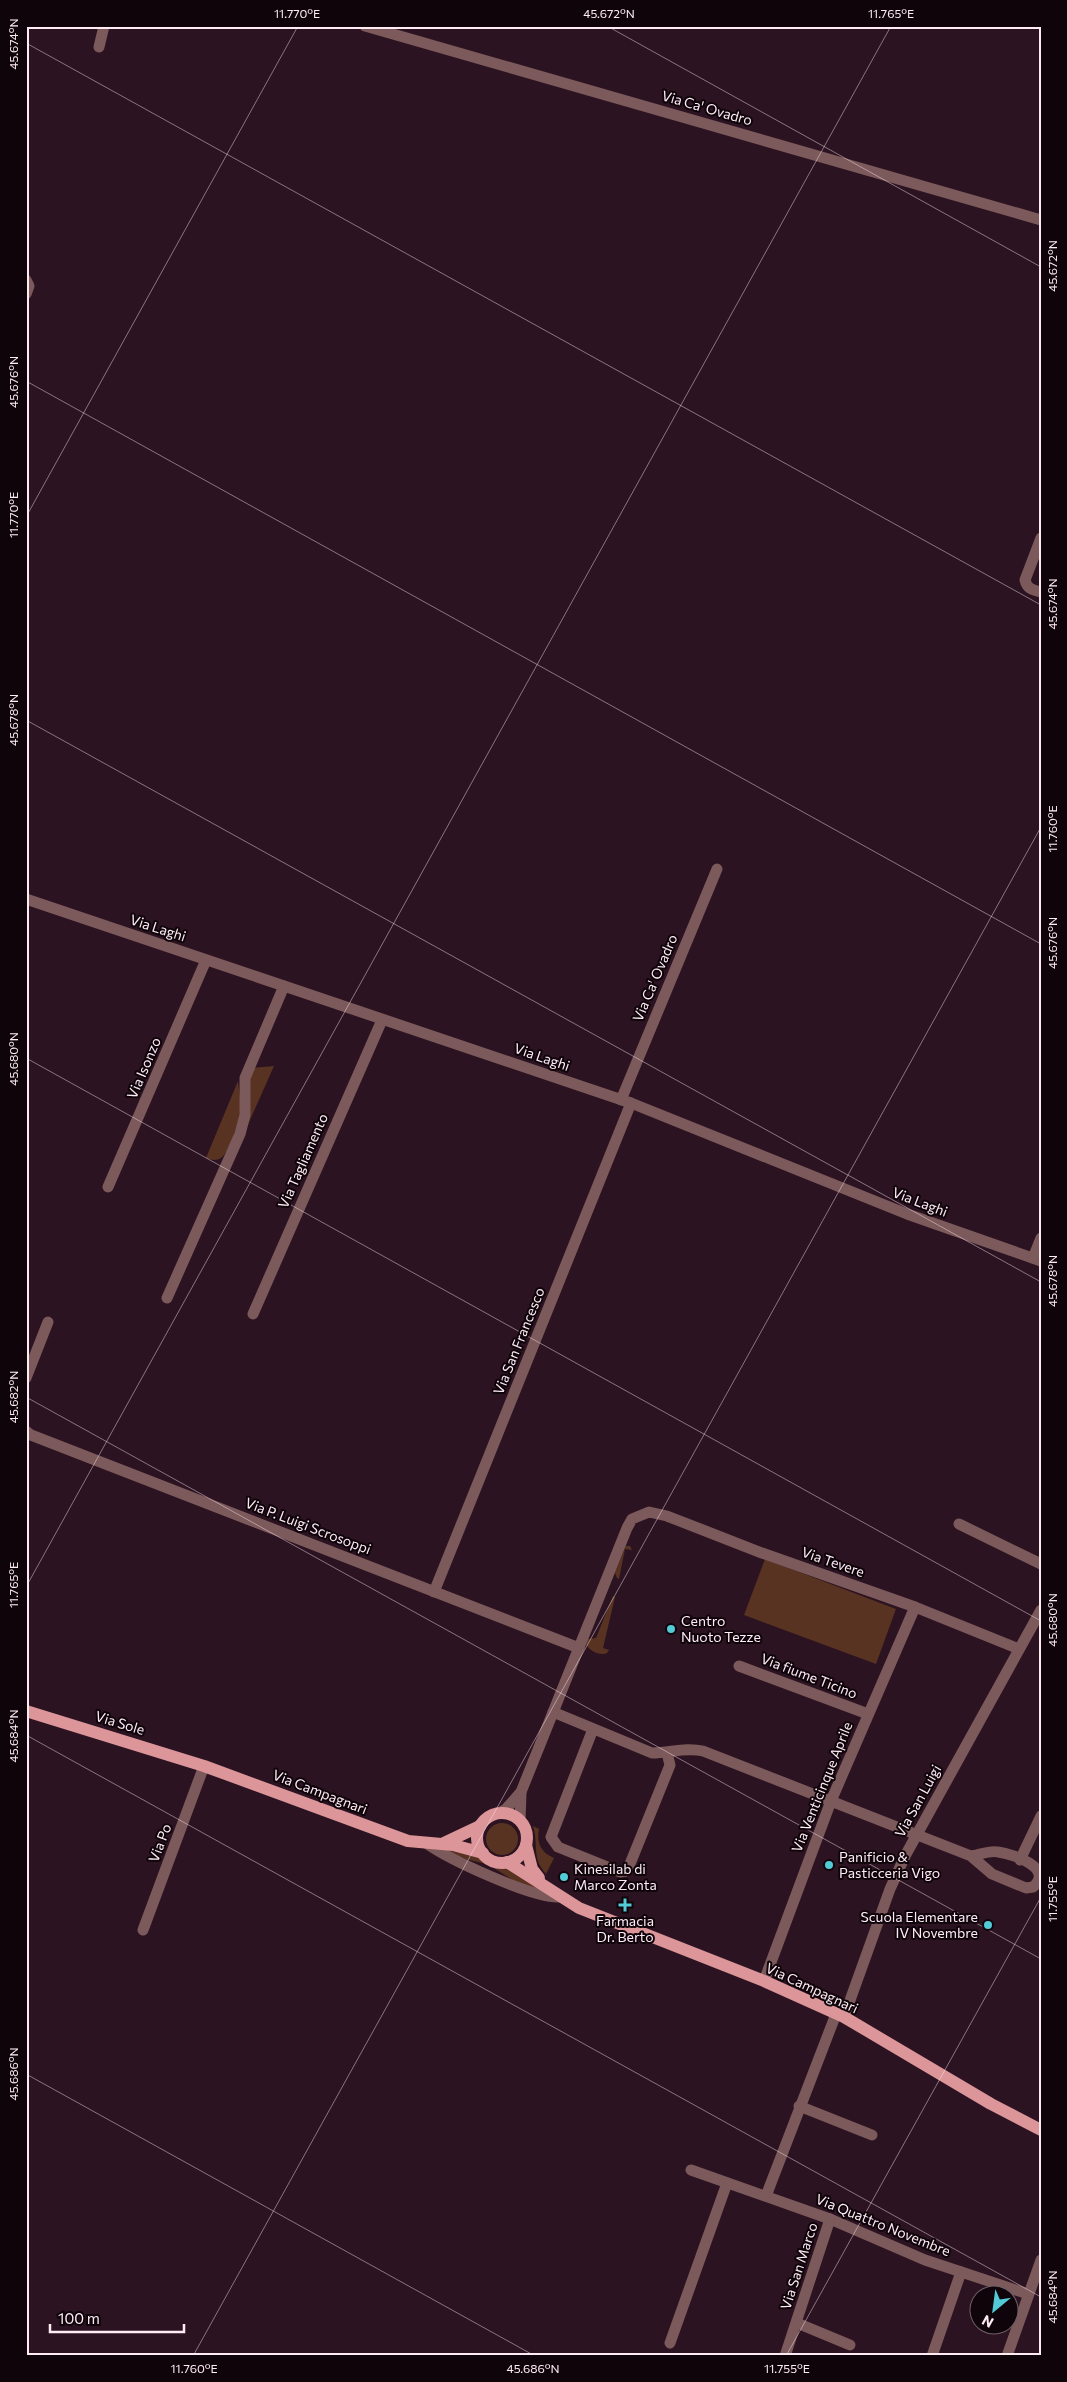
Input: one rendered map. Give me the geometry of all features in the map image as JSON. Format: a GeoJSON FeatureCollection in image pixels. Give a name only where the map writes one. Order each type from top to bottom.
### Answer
{"type":"FeatureCollection","features":[{"type":"Feature","properties":{"kind":"main road","name":"Via Sole"},"geometry":{"type":"LineString","coordinates":[[26,1711],[204,1766]]}},
{"type":"Feature","properties":{"kind":"main road","name":"Via Campagnari"},"geometry":{"type":"LineString","coordinates":[[204,1766],[408,1841],[467,1848],[482,1853]]}},
{"type":"Feature","properties":{"kind":"main road"},"geometry":{"type":"LineString","coordinates":[[499,1813],[506,1814],[520,1821],[524,1828],[526,1844],[519,1856],[507,1862],[493,1861],[482,1853],[477,1840],[480,1826],[485,1820],[499,1813]]}},
{"type":"Feature","properties":{"kind":"main road","name":"Via Campagnari"},"geometry":{"type":"LineString","coordinates":[[440,1844],[455,1839],[480,1826]]}},
{"type":"Feature","properties":{"kind":"main road","name":"Via Campagnari"},"geometry":{"type":"LineString","coordinates":[[526,1844],[532,1869],[543,1884]]}},
{"type":"Feature","properties":{"kind":"main road","name":"Via Campagnari"},"geometry":{"type":"LineString","coordinates":[[507,1862],[579,1908],[764,1981],[840,2015],[927,2064],[990,2104],[1041,2130]]}},
{"type":"Feature","properties":{"kind":"street"},"geometry":{"type":"LineString","coordinates":[[98,46],[104,26]]}},
{"type":"Feature","properties":{"kind":"street","name":"Via Ca' Ovadro"},"geometry":{"type":"LineString","coordinates":[[365,26],[623,99],[961,199],[1041,220]]}},
{"type":"Feature","properties":{"kind":"street"},"geometry":{"type":"LineString","coordinates":[[26,280],[28,286],[26,294]]}},
{"type":"Feature","properties":{"kind":"street"},"geometry":{"type":"LineString","coordinates":[[1041,538],[1027,574],[1027,586],[1041,592]]}},
{"type":"Feature","properties":{"kind":"street","name":"Via Ca' Ovadro"},"geometry":{"type":"LineString","coordinates":[[626,1101],[717,869]]}},
{"type":"Feature","properties":{"kind":"street","name":"Via Laghi"},"geometry":{"type":"LineString","coordinates":[[26,899],[626,1101],[907,1214],[1037,1260]]}},
{"type":"Feature","properties":{"kind":"street","name":"Via Isonzo"},"geometry":{"type":"LineString","coordinates":[[108,1187],[206,960]]}},
{"type":"Feature","properties":{"kind":"street"},"geometry":{"type":"LineString","coordinates":[[168,1298],[240,1134],[245,1115],[244,1078],[284,986]]}},
{"type":"Feature","properties":{"kind":"street","name":"Via Tagliamento"},"geometry":{"type":"LineString","coordinates":[[253,1314],[382,1020]]}},
{"type":"Feature","properties":{"kind":"street","name":"Via San Francesco"},"geometry":{"type":"LineString","coordinates":[[434,1592],[626,1101]]}},
{"type":"Feature","properties":{"kind":"street"},"geometry":{"type":"LineString","coordinates":[[1037,1260],[1041,1238]]}},
{"type":"Feature","properties":{"kind":"street"},"geometry":{"type":"LineString","coordinates":[[26,1378],[48,1322]]}},
{"type":"Feature","properties":{"kind":"street","name":"Via P. Luigi Scrosoppi"},"geometry":{"type":"LineString","coordinates":[[26,1431],[31,1435],[579,1648]]}},
{"type":"Feature","properties":{"kind":"street","name":"Via Tevere"},"geometry":{"type":"LineString","coordinates":[[579,1648],[627,1528],[636,1517],[649,1512],[667,1516],[762,1553],[915,1607],[1019,1649]]}},
{"type":"Feature","properties":{"kind":"street"},"geometry":{"type":"LineString","coordinates":[[959,1524],[1041,1564]]}},
{"type":"Feature","properties":{"kind":"street","name":"Via Venticinque Aprile"},"geometry":{"type":"LineString","coordinates":[[764,1981],[831,1801],[915,1607]]}},
{"type":"Feature","properties":{"kind":"street","name":"Via San Luigi"},"geometry":{"type":"LineString","coordinates":[[766,2196],[799,2106],[840,2015],[890,1889],[917,1835],[1041,1610]]}},
{"type":"Feature","properties":{"kind":"street"},"geometry":{"type":"LineString","coordinates":[[499,1813],[506,1809],[520,1792],[579,1648]]}},
{"type":"Feature","properties":{"kind":"street","name":"Via fiume Ticino"},"geometry":{"type":"LineString","coordinates":[[739,1666],[868,1714]]}},
{"type":"Feature","properties":{"kind":"street"},"geometry":{"type":"LineString","coordinates":[[553,1712],[652,1753],[667,1753],[688,1747],[703,1751],[971,1856],[992,1874],[1030,1888],[1038,1881],[1039,1872],[1034,1866],[999,1852],[971,1856]]}},
{"type":"Feature","properties":{"kind":"street"},"geometry":{"type":"LineString","coordinates":[[593,1729],[551,1837],[558,1847],[620,1872],[626,1871],[630,1864],[670,1765],[667,1753]]}},
{"type":"Feature","properties":{"kind":"street","name":"Via Po"},"geometry":{"type":"LineString","coordinates":[[143,1930],[204,1766]]}},
{"type":"Feature","properties":{"kind":"street"},"geometry":{"type":"LineString","coordinates":[[520,1792],[520,1821]]}},
{"type":"Feature","properties":{"kind":"street"},"geometry":{"type":"LineString","coordinates":[[1020,1860],[1041,1816]]}},
{"type":"Feature","properties":{"kind":"street","name":"Via Campagnari"},"geometry":{"type":"LineString","coordinates":[[426,1842],[456,1861],[547,1897],[559,1897]]}},
{"type":"Feature","properties":{"kind":"street"},"geometry":{"type":"LineString","coordinates":[[799,2106],[872,2134]]}},
{"type":"Feature","properties":{"kind":"street","name":"Via Quattro Novembre"},"geometry":{"type":"LineString","coordinates":[[690,2170],[830,2219],[961,2272],[1028,2294]]}},
{"type":"Feature","properties":{"kind":"street"},"geometry":{"type":"LineString","coordinates":[[670,2343],[727,2183]]}},
{"type":"Feature","properties":{"kind":"street","name":"Via San Marco"},"geometry":{"type":"LineString","coordinates":[[785,2356],[830,2219]]}},
{"type":"Feature","properties":{"kind":"street"},"geometry":{"type":"LineString","coordinates":[[1007,2356],[1041,2260]]}},
{"type":"Feature","properties":{"kind":"street"},"geometry":{"type":"LineString","coordinates":[[932,2356],[961,2272]]}},
{"type":"Feature","properties":{"kind":"street","name":"Via San Marco"},"geometry":{"type":"LineString","coordinates":[[797,2323],[850,2345]]}},
{"type":"Feature","properties":{"kind":"shaded area"},"geometry":{"type":"Polygon","coordinates":[[[274,1066],[246,1129],[247,1083],[252,1068],[274,1066]]]}},
{"type":"Feature","properties":{"kind":"shaded area"},"geometry":{"type":"Polygon","coordinates":[[[238,1081],[240,1112],[233,1137],[221,1158],[214,1160],[206,1158],[238,1081]]]}},
{"type":"Feature","properties":{"kind":"shaded area"},"geometry":{"type":"Polygon","coordinates":[[[626,1546],[630,1546],[632,1550],[625,1549],[619,1579],[615,1573],[626,1546]]]}},
{"type":"Feature","properties":{"kind":"shaded area"},"geometry":{"type":"Polygon","coordinates":[[[765,1559],[896,1609],[876,1664],[744,1615],[765,1559]]]}},
{"type":"Feature","properties":{"kind":"shaded area"},"geometry":{"type":"Polygon","coordinates":[[[613,1596],[615,1597],[603,1648],[609,1650],[604,1654],[598,1653],[587,1647],[587,1639],[596,1638],[613,1596]]]}},
{"type":"Feature","properties":{"kind":"shaded area"},"geometry":{"type":"Polygon","coordinates":[[[502,1823],[508,1824],[513,1828],[517,1833],[517,1845],[513,1850],[508,1854],[502,1855],[496,1854],[491,1850],[487,1845],[486,1839],[487,1833],[491,1828],[496,1824],[502,1823]]]}},
{"type":"Feature","properties":{"kind":"shaded area"},"geometry":{"type":"Polygon","coordinates":[[[533,1826],[539,1829],[538,1838],[540,1846],[554,1858],[546,1874],[538,1862],[533,1826]]]}},
{"type":"Feature","properties":{"kind":"shaded area"},"geometry":{"type":"Polygon","coordinates":[[[443,1849],[478,1857],[486,1864],[466,1859],[443,1849]]]}},
{"type":"Feature","properties":{"kind":"shaded area"},"geometry":{"type":"Polygon","coordinates":[[[494,1868],[506,1868],[542,1890],[519,1884],[494,1868]]]}},
{"type":"Feature","properties":{"kind":"place","name":"Centro Nuoto Tezze"},"geometry":{"type":"Point","coordinates":[671,1629]}},
{"type":"Feature","properties":{"kind":"place","name":"Panificio & Pasticceria Vigo"},"geometry":{"type":"Point","coordinates":[829,1865]}},
{"type":"Feature","properties":{"kind":"place","name":"Kinesilab di Marco Zonta"},"geometry":{"type":"Point","coordinates":[564,1877]}},
{"type":"Feature","properties":{"kind":"place","name":"Farmacia Dr. Berto"},"geometry":{"type":"Point","coordinates":[625,1905]}},
{"type":"Feature","properties":{"kind":"place","name":"Scuola Elementare IV Novembre"},"geometry":{"type":"Point","coordinates":[988,1925]}}]}
